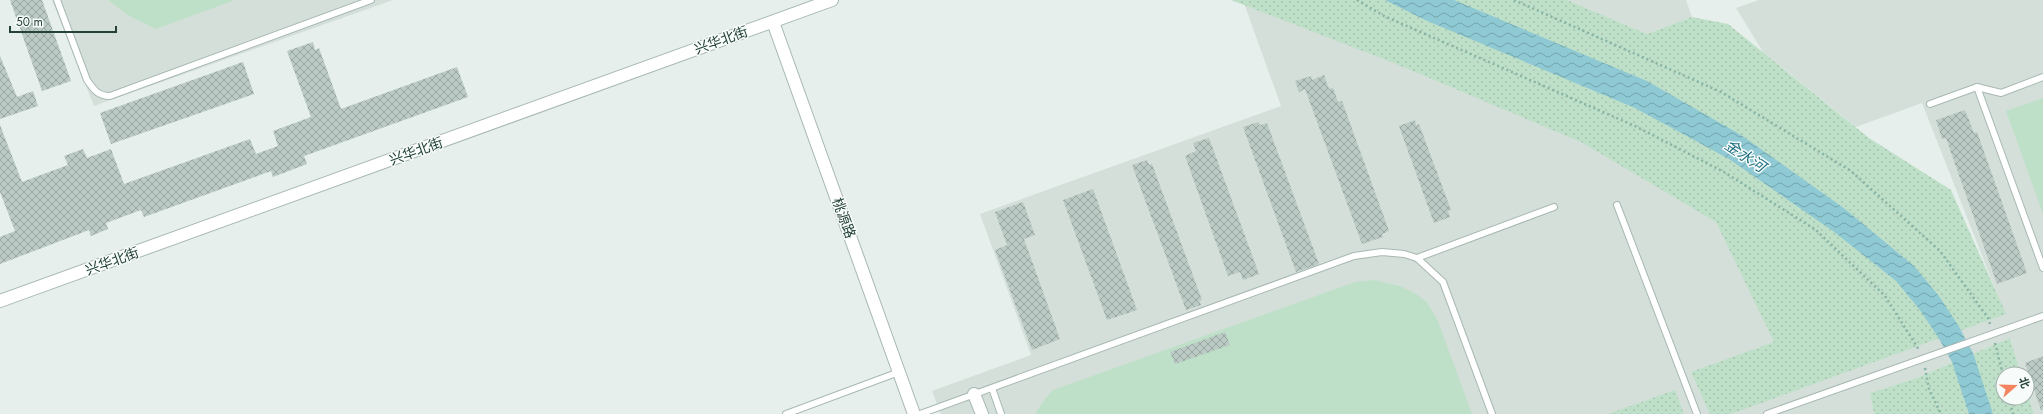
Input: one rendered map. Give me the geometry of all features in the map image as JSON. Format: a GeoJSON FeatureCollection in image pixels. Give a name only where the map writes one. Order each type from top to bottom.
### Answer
{"type":"FeatureCollection","features":[{"type":"Feature","properties":{"kind":"street","name":"兴华北街"},"geometry":{"type":"LineString","coordinates":[[0,301],[832,0]]}},
{"type":"Feature","properties":{"kind":"street","name":"桃源路"},"geometry":{"type":"LineString","coordinates":[[773,22],[914,414]]}},
{"type":"Feature","properties":{"kind":"street"},"geometry":{"type":"LineString","coordinates":[[974,394],[982,414]]}},
{"type":"Feature","properties":{"kind":"lane"},"geometry":{"type":"LineString","coordinates":[[57,0],[87,80],[95,92],[104,96],[110,96],[371,0]]}},
{"type":"Feature","properties":{"kind":"lane"},"geometry":{"type":"LineString","coordinates":[[1930,104],[1977,87],[2001,93],[2043,77]]}},
{"type":"Feature","properties":{"kind":"lane"},"geometry":{"type":"LineString","coordinates":[[1977,87],[2043,268]]}},
{"type":"Feature","properties":{"kind":"lane"},"geometry":{"type":"LineString","coordinates":[[1617,205],[1697,414]]}},
{"type":"Feature","properties":{"kind":"lane"},"geometry":{"type":"LineString","coordinates":[[1417,258],[1554,207]]}},
{"type":"Feature","properties":{"kind":"lane"},"geometry":{"type":"LineString","coordinates":[[920,414],[1354,256],[1382,252],[1404,254],[1417,258],[1447,287],[1492,414]]}},
{"type":"Feature","properties":{"kind":"lane"},"geometry":{"type":"LineString","coordinates":[[1766,414],[2043,316]]}},
{"type":"Feature","properties":{"kind":"lane"},"geometry":{"type":"LineString","coordinates":[[786,414],[899,372]]}},
{"type":"Feature","properties":{"kind":"lane"},"geometry":{"type":"LineString","coordinates":[[992,388],[1001,414]]}},
{"type":"Feature","properties":{"kind":"path"},"geometry":{"type":"LineString","coordinates":[[1357,0],[1384,16],[1635,126],[1724,172],[1816,230],[1885,296],[1924,358],[1929,388],[1941,414]]}},
{"type":"Feature","properties":{"kind":"path"},"geometry":{"type":"LineString","coordinates":[[1514,0],[1721,92],[1851,171],[1940,251],[1988,318],[2001,366]]}},
{"type":"Feature","properties":{"kind":"shaded area"},"geometry":{"type":"Polygon","coordinates":[[[52,0],[393,0],[94,106],[52,0]]]}},
{"type":"Feature","properties":{"kind":"shaded area"},"geometry":{"type":"Polygon","coordinates":[[[1262,0],[2005,314],[1922,103],[1856,127],[1763,52],[1736,8],[1759,0],[2043,0],[2043,414],[2034,414],[2031,406],[2035,406],[2035,366],[2019,366],[2010,338],[1914,379],[1870,393],[1874,414],[941,414],[932,391],[1031,355],[980,214],[1281,106],[1245,6],[1262,0]]]}},
{"type":"Feature","properties":{"kind":"shaded area"},"geometry":{"type":"Polygon","coordinates":[[[1567,0],[1686,0],[1692,17],[1647,34],[1567,0]]]}},
{"type":"Feature","properties":{"kind":"green space"},"geometry":{"type":"Polygon","coordinates":[[[108,0],[235,0],[156,29],[129,16],[108,0]]]}},
{"type":"Feature","properties":{"kind":"green space"},"geometry":{"type":"Polygon","coordinates":[[[1231,0],[1567,0],[1647,34],[1692,17],[1728,24],[1869,138],[1951,190],[2006,314],[1731,414],[1710,414],[1691,372],[1774,342],[1716,222],[1581,142],[1394,63],[1231,0]]]}},
{"type":"Feature","properties":{"kind":"green space"},"geometry":{"type":"Polygon","coordinates":[[[2043,98],[2043,214],[2006,111],[2043,98]]]}},
{"type":"Feature","properties":{"kind":"green space"},"geometry":{"type":"Polygon","coordinates":[[[1374,280],[1400,286],[1416,294],[1427,302],[1438,321],[1472,414],[1035,414],[1053,390],[1355,282],[1374,280]]]}},
{"type":"Feature","properties":{"kind":"green space"},"geometry":{"type":"Polygon","coordinates":[[[2010,338],[2019,366],[1995,366],[1995,406],[2031,406],[2034,414],[1874,414],[1870,393],[1914,379],[2010,338]]]}},
{"type":"Feature","properties":{"kind":"green space"},"geometry":{"type":"Polygon","coordinates":[[[1675,390],[1684,414],[1608,414],[1675,390]]]}},
{"type":"Feature","properties":{"kind":"water","name":"金水河"},"geometry":{"type":"Polygon","coordinates":[[[1385,0],[1454,0],[1647,81],[1741,135],[1845,209],[1914,266],[1939,296],[1958,325],[1973,353],[1993,414],[1969,414],[1952,362],[1920,310],[1896,281],[1833,231],[1729,159],[1635,108],[1425,20],[1385,0]]]}},
{"type":"Feature","properties":{"kind":"building"},"geometry":{"type":"Polygon","coordinates":[[[10,0],[42,0],[71,81],[42,91],[10,0]]]}},
{"type":"Feature","properties":{"kind":"building"},"geometry":{"type":"Polygon","coordinates":[[[313,42],[315,50],[319,48],[341,109],[457,67],[468,97],[304,156],[307,164],[273,177],[271,171],[144,217],[141,210],[106,223],[108,229],[91,236],[89,230],[0,264],[0,237],[15,231],[0,192],[0,125],[22,182],[68,165],[64,156],[83,149],[87,158],[111,149],[124,184],[250,139],[256,154],[278,146],[273,131],[311,117],[287,51],[313,42]]]}},
{"type":"Feature","properties":{"kind":"building"},"geometry":{"type":"Polygon","coordinates":[[[0,56],[17,97],[33,91],[38,106],[0,119],[0,56]]]}},
{"type":"Feature","properties":{"kind":"building"},"geometry":{"type":"Polygon","coordinates":[[[243,62],[254,94],[111,144],[100,113],[243,62]]]}},
{"type":"Feature","properties":{"kind":"building"},"geometry":{"type":"Polygon","coordinates":[[[1324,75],[1329,89],[1333,88],[1338,102],[1342,101],[1389,231],[1382,234],[1383,237],[1362,244],[1305,89],[1299,92],[1295,81],[1311,76],[1312,80],[1324,75]]]}},
{"type":"Feature","properties":{"kind":"building"},"geometry":{"type":"Polygon","coordinates":[[[1965,110],[1974,133],[1977,132],[2027,273],[1997,284],[1946,138],[1942,139],[1936,120],[1965,110]]]}},
{"type":"Feature","properties":{"kind":"building"},"geometry":{"type":"Polygon","coordinates":[[[1415,120],[1416,125],[1419,124],[1451,210],[1448,211],[1450,217],[1434,223],[1399,126],[1415,120]]]}},
{"type":"Feature","properties":{"kind":"building"},"geometry":{"type":"Polygon","coordinates":[[[1258,122],[1260,125],[1267,123],[1319,264],[1296,272],[1243,127],[1258,122]]]}},
{"type":"Feature","properties":{"kind":"building"},"geometry":{"type":"Polygon","coordinates":[[[1209,138],[1259,274],[1243,280],[1240,272],[1228,276],[1185,156],[1196,151],[1193,143],[1209,138]]]}},
{"type":"Feature","properties":{"kind":"building"},"geometry":{"type":"Polygon","coordinates":[[[1147,160],[1149,165],[1152,164],[1202,300],[1199,301],[1201,305],[1186,310],[1132,165],[1147,160]]]}},
{"type":"Feature","properties":{"kind":"building"},"geometry":{"type":"Polygon","coordinates":[[[1093,189],[1137,310],[1107,320],[1063,200],[1093,189]]]}},
{"type":"Feature","properties":{"kind":"building"},"geometry":{"type":"Polygon","coordinates":[[[1023,202],[1035,235],[1024,239],[1060,339],[1032,350],[995,250],[1007,245],[995,212],[1023,202]]]}},
{"type":"Feature","properties":{"kind":"building"},"geometry":{"type":"Polygon","coordinates":[[[1225,332],[1230,345],[1175,364],[1170,352],[1225,332]]]}},
{"type":"Feature","properties":{"kind":"building"},"geometry":{"type":"Polygon","coordinates":[[[2043,356],[2043,409],[2041,410],[2035,392],[2035,366],[2026,366],[2025,363],[2043,356]]]}}]}
